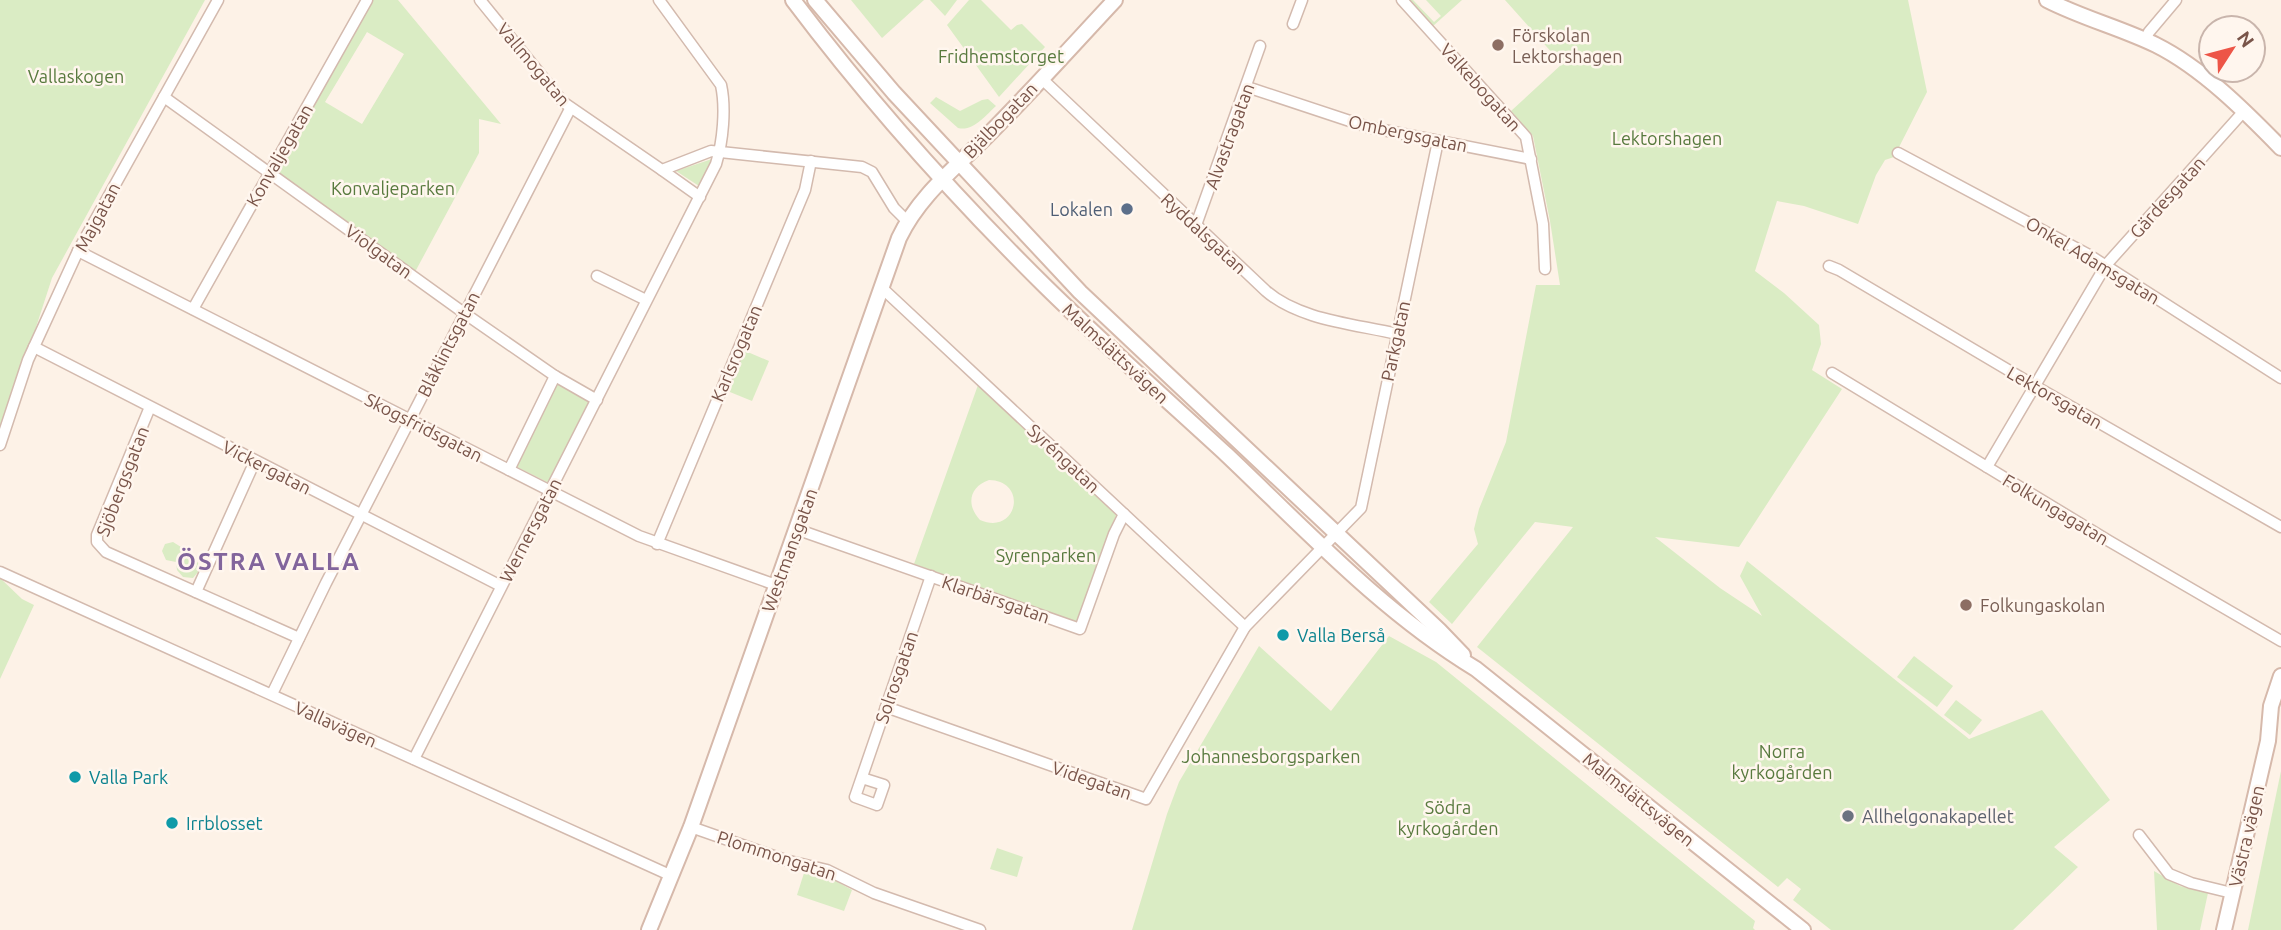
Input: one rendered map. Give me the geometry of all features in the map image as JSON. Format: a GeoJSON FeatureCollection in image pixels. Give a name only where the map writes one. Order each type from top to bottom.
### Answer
{"type":"FeatureCollection","features":[{"type":"Feature","properties":{"kind":"main road","name":"Malmslättsvägen"},"geometry":{"type":"LineString","coordinates":[[793,0],[861,86],[943,178],[1045,285],[1323,546],[1438,646],[1475,668],[1803,930]]}},
{"type":"Feature","properties":{"kind":"main road","name":"Malmslättsvägen"},"geometry":{"type":"LineString","coordinates":[[815,0],[894,93],[1080,292],[1439,630],[1475,668]]}},
{"type":"Feature","properties":{"kind":"main road","name":"Bjälbogatan"},"geometry":{"type":"LineString","coordinates":[[943,178],[986,137],[1115,0]]}},
{"type":"Feature","properties":{"kind":"main road"},"geometry":{"type":"LineString","coordinates":[[2046,0],[2145,40],[2178,58],[2244,111],[2281,148]]}},
{"type":"Feature","properties":{"kind":"main road","name":"Westmansgatan"},"geometry":{"type":"LineString","coordinates":[[649,930],[691,827],[907,221],[943,178]]}},
{"type":"Feature","properties":{"kind":"main road","name":"Västra vägen"},"geometry":{"type":"LineString","coordinates":[[2224,930],[2267,741],[2271,706],[2281,676]]}},
{"type":"Feature","properties":{"kind":"main road","name":"Västra vägen"},"geometry":{"type":"LineString","coordinates":[[2267,741],[2280,708],[2281,695]]}},
{"type":"Feature","properties":{"kind":"street","name":"Majgatan"},"geometry":{"type":"LineString","coordinates":[[0,444],[34,347],[78,251],[218,0]]}},
{"type":"Feature","properties":{"kind":"street","name":"Konvaljegatan"},"geometry":{"type":"LineString","coordinates":[[192,309],[367,0]]}},
{"type":"Feature","properties":{"kind":"street","name":"Vallmogatan"},"geometry":{"type":"LineString","coordinates":[[480,0],[563,102],[700,197]]}},
{"type":"Feature","properties":{"kind":"street"},"geometry":{"type":"LineString","coordinates":[[659,0],[721,85],[723,95],[720,151]]}},
{"type":"Feature","properties":{"kind":"street"},"geometry":{"type":"LineString","coordinates":[[1293,24],[1301,0]]}},
{"type":"Feature","properties":{"kind":"street","name":"Valkebogatan"},"geometry":{"type":"LineString","coordinates":[[1402,0],[1527,137],[1543,224],[1545,269]]}},
{"type":"Feature","properties":{"kind":"street"},"geometry":{"type":"LineString","coordinates":[[2145,40],[2176,0]]}},
{"type":"Feature","properties":{"kind":"street","name":"Alvastragatan"},"geometry":{"type":"LineString","coordinates":[[1196,225],[1260,46]]}},
{"type":"Feature","properties":{"kind":"street","name":"Ryddalsgatan"},"geometry":{"type":"LineString","coordinates":[[1041,78],[1271,295],[1286,306],[1304,313],[1397,334]]}},
{"type":"Feature","properties":{"kind":"street","name":"Ombergsgatan"},"geometry":{"type":"LineString","coordinates":[[1247,87],[1368,127],[1531,159]]}},
{"type":"Feature","properties":{"kind":"street","name":"Violgatan"},"geometry":{"type":"LineString","coordinates":[[164,97],[464,313],[555,376],[597,400]]}},
{"type":"Feature","properties":{"kind":"street","name":"Blåklintsgatan"},"geometry":{"type":"LineString","coordinates":[[272,694],[570,108]]}},
{"type":"Feature","properties":{"kind":"street","name":"Gärdesgatan"},"geometry":{"type":"LineString","coordinates":[[1987,467],[2106,265],[2244,111]]}},
{"type":"Feature","properties":{"kind":"street","name":"Parkgatan"},"geometry":{"type":"LineString","coordinates":[[1337,533],[1361,508],[1438,141]]}},
{"type":"Feature","properties":{"kind":"street"},"geometry":{"type":"LineString","coordinates":[[662,170],[711,151],[853,165],[872,172],[894,208],[907,221]]}},
{"type":"Feature","properties":{"kind":"street","name":"Wernersgatan"},"geometry":{"type":"LineString","coordinates":[[414,759],[700,197],[720,151]]}},
{"type":"Feature","properties":{"kind":"street","name":"Onkel Adamsgatan"},"geometry":{"type":"LineString","coordinates":[[1898,153],[2106,265],[2281,378]]}},
{"type":"Feature","properties":{"kind":"street","name":"Karlsrogatan"},"geometry":{"type":"LineString","coordinates":[[657,544],[805,190],[811,161]]}},
{"type":"Feature","properties":{"kind":"street","name":"Skogsfridsgatan"},"geometry":{"type":"LineString","coordinates":[[78,251],[657,544],[776,586]]}},
{"type":"Feature","properties":{"kind":"street","name":"Lektorsgatan"},"geometry":{"type":"LineString","coordinates":[[1829,266],[2281,527]]}},
{"type":"Feature","properties":{"kind":"street"},"geometry":{"type":"LineString","coordinates":[[597,276],[646,300]]}},
{"type":"Feature","properties":{"kind":"street","name":"Syréngatan"},"geometry":{"type":"LineString","coordinates":[[882,288],[1245,627]]}},
{"type":"Feature","properties":{"kind":"street","name":"Vickergatan"},"geometry":{"type":"LineString","coordinates":[[34,347],[501,586]]}},
{"type":"Feature","properties":{"kind":"street","name":"Folkungagatan"},"geometry":{"type":"LineString","coordinates":[[1832,373],[2109,541],[2281,641]]}},
{"type":"Feature","properties":{"kind":"street"},"geometry":{"type":"LineString","coordinates":[[509,470],[555,376]]}},
{"type":"Feature","properties":{"kind":"street","name":"Sjöbergsgatan"},"geometry":{"type":"LineString","coordinates":[[150,407],[97,535],[97,542],[106,552],[299,638]]}},
{"type":"Feature","properties":{"kind":"street"},"geometry":{"type":"LineString","coordinates":[[196,592],[255,461]]}},
{"type":"Feature","properties":{"kind":"street","name":"Klarbärsgatan"},"geometry":{"type":"LineString","coordinates":[[796,529],[1080,629],[1114,534],[1124,514]]}},
{"type":"Feature","properties":{"kind":"street","name":"Videgatan"},"geometry":{"type":"LineString","coordinates":[[886,707],[1146,799],[1245,627],[1337,533]]}},
{"type":"Feature","properties":{"kind":"street","name":"Vallavägen"},"geometry":{"type":"LineString","coordinates":[[0,572],[672,876]]}},
{"type":"Feature","properties":{"kind":"street","name":"Solrosgatan"},"geometry":{"type":"LineString","coordinates":[[862,778],[931,576]]}},
{"type":"Feature","properties":{"kind":"street","name":"Plommongatan"},"geometry":{"type":"LineString","coordinates":[[691,827],[785,860],[827,870],[874,893],[980,930]]}},
{"type":"Feature","properties":{"kind":"street"},"geometry":{"type":"LineString","coordinates":[[2138,835],[2169,874],[2191,883],[2232,893]]}},
{"type":"Feature","properties":{"kind":"green space","name":"Vallaskogen"},"geometry":{"type":"Polygon","coordinates":[[[0,0],[205,0],[52,278],[0,438],[0,0]]]}},
{"type":"Feature","properties":{"kind":"green space","name":"Konvaljeparken"},"geometry":{"type":"Polygon","coordinates":[[[372,0],[398,0],[501,124],[479,119],[479,153],[415,272],[275,171],[372,0]],[[367,32],[325,102],[362,124],[404,54],[367,32]]]}},
{"type":"Feature","properties":{"kind":"green space"},"geometry":{"type":"Polygon","coordinates":[[[851,0],[924,0],[882,38],[851,0]]]}},
{"type":"Feature","properties":{"kind":"green space"},"geometry":{"type":"Polygon","coordinates":[[[930,0],[957,0],[945,16],[930,0]]]}},
{"type":"Feature","properties":{"kind":"green space","name":"Fridhemstorget"},"geometry":{"type":"Polygon","coordinates":[[[969,0],[981,0],[1011,30],[1022,24],[1045,47],[999,97],[947,25],[969,0]]]}},
{"type":"Feature","properties":{"kind":"green space"},"geometry":{"type":"Polygon","coordinates":[[[1409,0],[1413,0],[1434,22],[1441,16],[1426,0],[1462,0],[1433,26],[1409,0]]]}},
{"type":"Feature","properties":{"kind":"green space"},"geometry":{"type":"Polygon","coordinates":[[[1505,0],[1908,0],[1927,92],[1894,157],[1885,160],[1876,175],[1858,224],[1804,206],[1777,201],[1755,271],[1819,325],[1821,344],[1812,370],[1842,389],[1739,547],[1655,537],[1720,588],[1762,616],[1740,576],[1747,561],[1969,739],[2042,710],[2110,800],[2054,847],[2078,867],[2013,930],[1831,930],[1793,900],[1801,889],[1787,878],[1778,887],[1477,647],[1573,527],[1535,522],[1452,624],[1429,602],[1478,544],[1474,529],[1479,509],[1506,442],[1536,285],[1560,285],[1533,136],[1511,111],[1562,64],[1505,0]]]}},
{"type":"Feature","properties":{"kind":"green space"},"geometry":{"type":"Polygon","coordinates":[[[936,97],[960,111],[988,99],[996,106],[984,118],[964,129],[958,128],[930,103],[936,97]]]}},
{"type":"Feature","properties":{"kind":"green space"},"geometry":{"type":"Polygon","coordinates":[[[712,159],[699,186],[676,171],[712,159]]]}},
{"type":"Feature","properties":{"kind":"green space"},"geometry":{"type":"Polygon","coordinates":[[[743,350],[769,361],[752,401],[725,390],[743,350]]]}},
{"type":"Feature","properties":{"kind":"green space"},"geometry":{"type":"Polygon","coordinates":[[[558,382],[590,401],[549,483],[517,467],[558,382]]]}},
{"type":"Feature","properties":{"kind":"green space","name":"Syrenparken"},"geometry":{"type":"Polygon","coordinates":[[[978,385],[1116,515],[1077,623],[914,564],[978,385]],[[989,480],[974,492],[971,503],[980,520],[993,523],[1003,521],[1010,515],[1013,497],[1010,489],[1002,483],[989,480]]]}},
{"type":"Feature","properties":{"kind":"green space"},"geometry":{"type":"Polygon","coordinates":[[[173,542],[181,547],[182,557],[193,557],[198,563],[198,572],[193,578],[183,577],[177,570],[176,562],[166,560],[162,551],[165,544],[173,542]]]}},
{"type":"Feature","properties":{"kind":"green space"},"geometry":{"type":"Polygon","coordinates":[[[0,578],[22,599],[34,605],[0,679],[0,578]]]}},
{"type":"Feature","properties":{"kind":"green space","name":"Södra kyrkogården"},"geometry":{"type":"Polygon","coordinates":[[[1389,636],[1436,662],[1755,921],[1755,930],[1132,930],[1179,782],[1259,646],[1331,711],[1389,636]]]}},
{"type":"Feature","properties":{"kind":"green space"},"geometry":{"type":"Polygon","coordinates":[[[1914,656],[1953,686],[1937,707],[1897,677],[1914,656]]]}},
{"type":"Feature","properties":{"kind":"green space"},"geometry":{"type":"Polygon","coordinates":[[[1956,700],[1982,720],[1970,735],[1944,715],[1956,700]]]}},
{"type":"Feature","properties":{"kind":"green space"},"geometry":{"type":"Polygon","coordinates":[[[2281,771],[2281,930],[2248,930],[2281,771]]]}},
{"type":"Feature","properties":{"kind":"green space"},"geometry":{"type":"Polygon","coordinates":[[[997,848],[1023,857],[1017,877],[990,869],[997,848]]]}},
{"type":"Feature","properties":{"kind":"green space"},"geometry":{"type":"Polygon","coordinates":[[[2154,871],[2180,886],[2208,893],[2200,930],[2157,930],[2154,871]]]}},
{"type":"Feature","properties":{"kind":"green space"},"geometry":{"type":"Polygon","coordinates":[[[804,873],[836,881],[852,890],[844,911],[797,895],[804,873]]]}},
{"type":"Feature","properties":{"kind":"place","name":"Förskolan Lektorshagen"},"geometry":{"type":"Point","coordinates":[1498,45]}},
{"type":"Feature","properties":{"kind":"place","name":"Lokalen"},"geometry":{"type":"Point","coordinates":[1127,209]}},
{"type":"Feature","properties":{"kind":"place","name":"Folkungaskolan"},"geometry":{"type":"Point","coordinates":[1966,605]}},
{"type":"Feature","properties":{"kind":"place","name":"Valla Berså"},"geometry":{"type":"Point","coordinates":[1283,635]}},
{"type":"Feature","properties":{"kind":"place","name":"Valla Park"},"geometry":{"type":"Point","coordinates":[75,777]}},
{"type":"Feature","properties":{"kind":"place","name":"Allhelgonakapellet"},"geometry":{"type":"Point","coordinates":[1848,816]}},
{"type":"Feature","properties":{"kind":"place","name":"Irrblosset"},"geometry":{"type":"Point","coordinates":[172,823]}},
{"type":"Feature","properties":{"kind":"district","name":"ÖSTRA VALLA"},"geometry":{"type":"Point","coordinates":[269,561]}},
{"type":"Feature","properties":{"kind":"park label","name":"Lektorshagen"},"geometry":{"type":"Point","coordinates":[1667,138]}},
{"type":"Feature","properties":{"kind":"park label","name":"Johannesborgsparken"},"geometry":{"type":"Point","coordinates":[1271,756]}},
{"type":"Feature","properties":{"kind":"park label","name":"Norra kyrkogården"},"geometry":{"type":"Point","coordinates":[1782,761]}}]}
